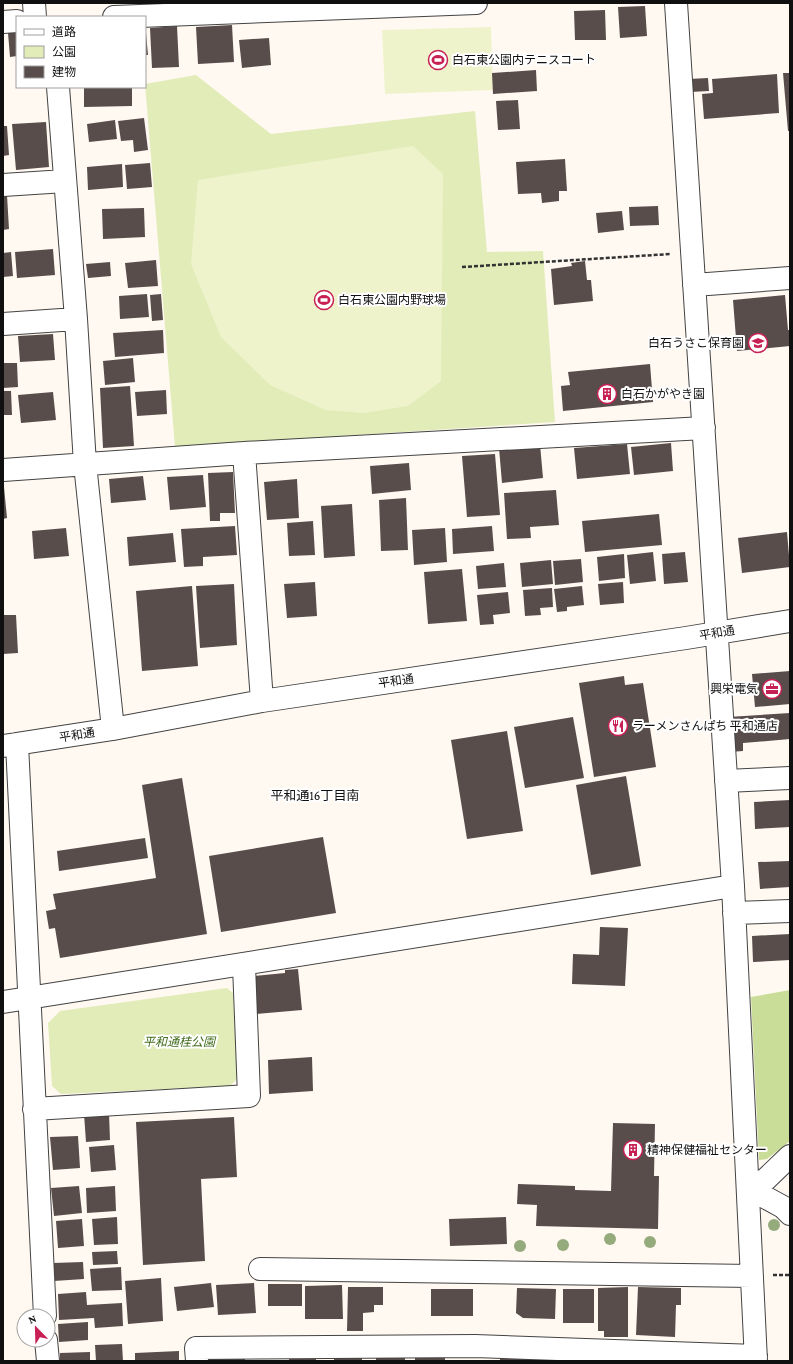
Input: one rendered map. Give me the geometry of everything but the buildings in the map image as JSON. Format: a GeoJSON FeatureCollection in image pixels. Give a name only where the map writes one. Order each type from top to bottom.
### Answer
{"type":"FeatureCollection","features":[{"type":"Feature","properties":{"kind":"street"},"geometry":{"type":"LineString","coordinates":[[34,3],[35,16]]}},
{"type":"Feature","properties":{"kind":"street"},"geometry":{"type":"LineString","coordinates":[[140,16],[476,3]]}},
{"type":"Feature","properties":{"kind":"street"},"geometry":{"type":"LineString","coordinates":[[197,1361],[196,1348],[756,1358],[733,886],[676,3]]}},
{"type":"Feature","properties":{"kind":"street"},"geometry":{"type":"LineString","coordinates":[[3,22],[16,21]]}},
{"type":"Feature","properties":{"kind":"street"},"geometry":{"type":"LineString","coordinates":[[58,88],[76,319],[85,464],[113,729]]}},
{"type":"Feature","properties":{"kind":"street"},"geometry":{"type":"LineString","coordinates":[[3,185],[65,181]]}},
{"type":"Feature","properties":{"kind":"street"},"geometry":{"type":"LineString","coordinates":[[694,285],[790,278]]}},
{"type":"Feature","properties":{"kind":"street"},"geometry":{"type":"LineString","coordinates":[[3,324],[76,319]]}},
{"type":"Feature","properties":{"kind":"street"},"geometry":{"type":"LineString","coordinates":[[3,470],[244,453],[704,428]]}},
{"type":"Feature","properties":{"kind":"street"},"geometry":{"type":"LineString","coordinates":[[244,453],[262,701]]}},
{"type":"Feature","properties":{"kind":"street","name":"平和通"},"geometry":{"type":"LineString","coordinates":[[10,745],[113,729],[262,701],[790,621]]}},
{"type":"Feature","properties":{"kind":"street"},"geometry":{"type":"LineString","coordinates":[[10,745],[29,998],[45,1308]]}},
{"type":"Feature","properties":{"kind":"street"},"geometry":{"type":"LineString","coordinates":[[726,781],[790,778]]}},
{"type":"Feature","properties":{"kind":"street"},"geometry":{"type":"LineString","coordinates":[[3,1002],[244,965],[733,886]]}},
{"type":"Feature","properties":{"kind":"street"},"geometry":{"type":"LineString","coordinates":[[734,913],[790,912]]}},
{"type":"Feature","properties":{"kind":"street"},"geometry":{"type":"LineString","coordinates":[[34,1109],[249,1096],[244,965]]}},
{"type":"Feature","properties":{"kind":"street"},"geometry":{"type":"LineString","coordinates":[[748,1188],[766,1179],[790,1156]]}},
{"type":"Feature","properties":{"kind":"street"},"geometry":{"type":"LineString","coordinates":[[748,1188],[783,1207],[790,1214]]}},
{"type":"Feature","properties":{"kind":"street"},"geometry":{"type":"LineString","coordinates":[[260,1269],[752,1276]]}},
{"type":"Feature","properties":{"kind":"street"},"geometry":{"type":"LineString","coordinates":[[47,1348],[48,1361]]}},
{"type":"Feature","properties":{"kind":"path"},"geometry":{"type":"LineString","coordinates":[[462,267],[692,253]]}},
{"type":"Feature","properties":{"kind":"green space","name":"白石東公園内テニスコート"},"geometry":{"type":"Polygon","coordinates":[[[491,27],[493,90],[385,94],[382,30],[491,27]]]}},
{"type":"Feature","properties":{"kind":"green space"},"geometry":{"type":"Polygon","coordinates":[[[196,75],[271,134],[475,111],[487,252],[543,251],[555,422],[175,447],[146,84],[196,75]]]}},
{"type":"Feature","properties":{"kind":"green space","name":"白石東公園内野球場"},"geometry":{"type":"Polygon","coordinates":[[[413,146],[443,174],[441,381],[408,406],[364,413],[326,410],[270,385],[221,337],[191,264],[198,180],[413,146]]]}},
{"type":"Feature","properties":{"kind":"green space","name":"平和通桂公園"},"geometry":{"type":"Polygon","coordinates":[[[227,988],[233,993],[237,1079],[230,1086],[61,1094],[52,1086],[48,1023],[60,1011],[227,988]]]}},
{"type":"Feature","properties":{"kind":"green space"},"geometry":{"type":"Polygon","coordinates":[[[790,990],[790,1141],[767,1159],[759,1160],[751,997],[790,990]]]}},
{"type":"Feature","properties":{"kind":"place","name":"白石東公園内テニスコート"},"geometry":{"type":"Point","coordinates":[438,60]}},
{"type":"Feature","properties":{"kind":"place","name":"白石東公園内野球場"},"geometry":{"type":"Point","coordinates":[324,300]}},
{"type":"Feature","properties":{"kind":"place","name":"白石うさこ保育園"},"geometry":{"type":"Point","coordinates":[758,343]}},
{"type":"Feature","properties":{"kind":"place","name":"白石かがやき園"},"geometry":{"type":"Point","coordinates":[607,394]}},
{"type":"Feature","properties":{"kind":"place","name":"興栄電気"},"geometry":{"type":"Point","coordinates":[772,689]}},
{"type":"Feature","properties":{"kind":"place","name":"ラーメンさんぱち 平和通店"},"geometry":{"type":"Point","coordinates":[618,726]}},
{"type":"Feature","properties":{"kind":"place","name":"精神保健福祉センター"},"geometry":{"type":"Point","coordinates":[633,1150]}},
{"type":"Feature","properties":{"kind":"district","name":"平和通16丁目南"},"geometry":{"type":"Point","coordinates":[315,795]}}]}
